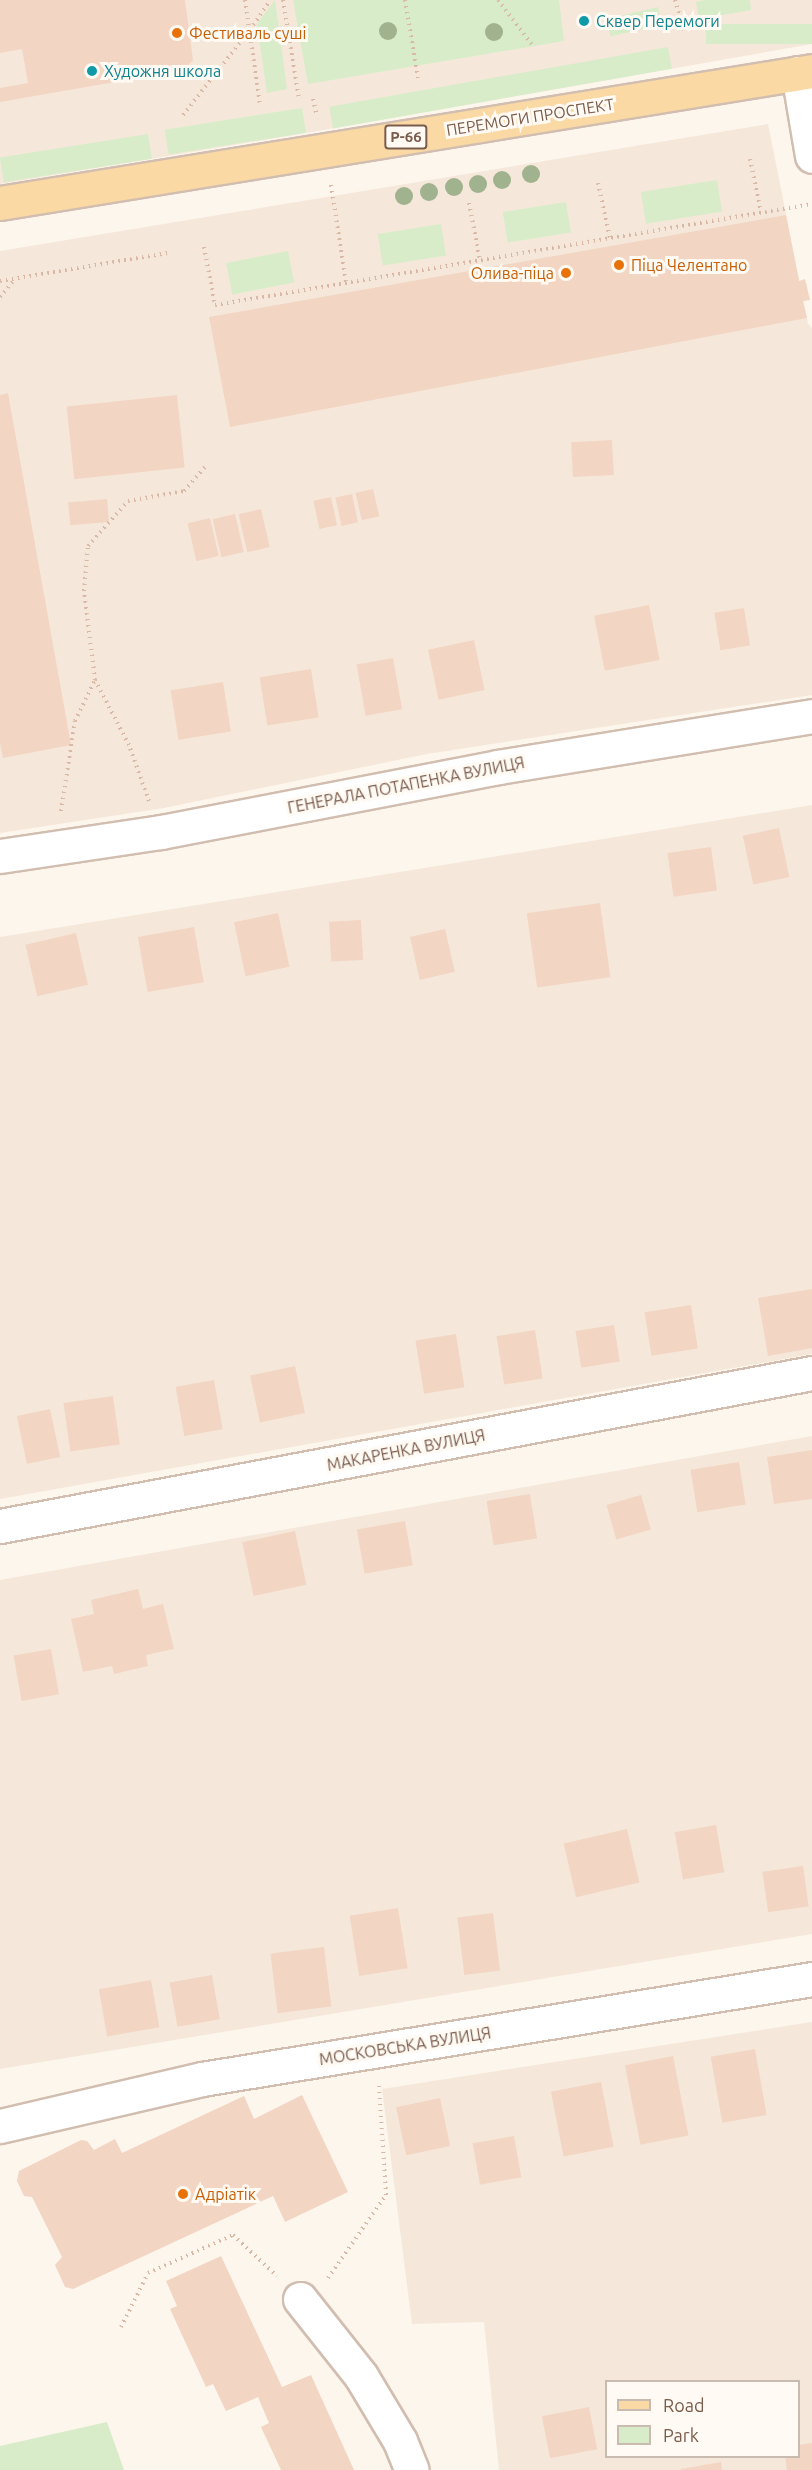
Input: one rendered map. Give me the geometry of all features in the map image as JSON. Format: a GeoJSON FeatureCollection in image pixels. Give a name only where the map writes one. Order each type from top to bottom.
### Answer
{"type":"FeatureCollection","features":[{"type":"Feature","properties":{"kind":"main road","name":"ПЕРЕМОГИ ПРОСПЕКТ"},"geometry":{"type":"LineString","coordinates":[[0,203],[805,72]]}},
{"type":"Feature","properties":{"kind":"street"},"geometry":{"type":"LineString","coordinates":[[805,72],[812,156]]}},
{"type":"Feature","properties":{"kind":"street","name":"ГЕНЕРАЛА ПОТАПЕНКА ВУЛИЦЯ"},"geometry":{"type":"LineString","coordinates":[[0,856],[161,832],[498,767],[812,716]]}},
{"type":"Feature","properties":{"kind":"street","name":"МАКАРЕНКА ВУЛИЦЯ"},"geometry":{"type":"LineString","coordinates":[[0,1526],[812,1373]]}},
{"type":"Feature","properties":{"kind":"street","name":"МОСКОВСЬКА ВУЛИЦЯ"},"geometry":{"type":"LineString","coordinates":[[0,2126],[202,2079],[812,1979]]}},
{"type":"Feature","properties":{"kind":"street"},"geometry":{"type":"LineString","coordinates":[[300,2299],[361,2376],[400,2441],[412,2470]]}},
{"type":"Feature","properties":{"kind":"path"},"geometry":{"type":"LineString","coordinates":[[245,0],[260,104]]}},
{"type":"Feature","properties":{"kind":"path"},"geometry":{"type":"LineString","coordinates":[[183,115],[250,30],[270,0]]}},
{"type":"Feature","properties":{"kind":"path"},"geometry":{"type":"LineString","coordinates":[[283,0],[299,99]]}},
{"type":"Feature","properties":{"kind":"path"},"geometry":{"type":"LineString","coordinates":[[405,0],[418,78]]}},
{"type":"Feature","properties":{"kind":"path"},"geometry":{"type":"LineString","coordinates":[[498,0],[533,46]]}},
{"type":"Feature","properties":{"kind":"path"},"geometry":{"type":"LineString","coordinates":[[675,0],[685,33]]}},
{"type":"Feature","properties":{"kind":"path"},"geometry":{"type":"LineString","coordinates":[[314,99],[326,150],[346,282]]}},
{"type":"Feature","properties":{"kind":"path"},"geometry":{"type":"LineString","coordinates":[[750,159],[761,212]]}},
{"type":"Feature","properties":{"kind":"path"},"geometry":{"type":"LineString","coordinates":[[598,183],[610,238]]}},
{"type":"Feature","properties":{"kind":"path"},"geometry":{"type":"LineString","coordinates":[[469,203],[480,260]]}},
{"type":"Feature","properties":{"kind":"path"},"geometry":{"type":"LineString","coordinates":[[204,247],[215,305],[812,204]]}},
{"type":"Feature","properties":{"kind":"path"},"geometry":{"type":"LineString","coordinates":[[0,281],[168,253]]}},
{"type":"Feature","properties":{"kind":"path"},"geometry":{"type":"LineString","coordinates":[[0,297],[15,279]]}},
{"type":"Feature","properties":{"kind":"path"},"geometry":{"type":"LineString","coordinates":[[161,832],[129,745],[95,680],[84,591],[88,546],[128,501],[184,491],[205,467]]}},
{"type":"Feature","properties":{"kind":"path"},"geometry":{"type":"LineString","coordinates":[[56,847],[75,721],[95,680]]}},
{"type":"Feature","properties":{"kind":"path"},"geometry":{"type":"LineString","coordinates":[[121,2327],[148,2273],[233,2235],[300,2299],[324,2284],[386,2194],[377,2087],[386,2079]]}},
{"type":"Feature","properties":{"kind":"shaded area"},"geometry":{"type":"Polygon","coordinates":[[[0,0],[812,0],[812,44],[0,184],[0,0]]]}},
{"type":"Feature","properties":{"kind":"shaded area"},"geometry":{"type":"Polygon","coordinates":[[[768,124],[808,324],[812,328],[812,695],[427,754],[164,808],[0,833],[0,251],[768,124]]]}},
{"type":"Feature","properties":{"kind":"shaded area"},"geometry":{"type":"Polygon","coordinates":[[[812,805],[812,1354],[0,1499],[0,937],[812,805]]]}},
{"type":"Feature","properties":{"kind":"shaded area"},"geometry":{"type":"Polygon","coordinates":[[[812,1436],[812,1934],[0,2069],[0,1580],[812,1436]]]}},
{"type":"Feature","properties":{"kind":"shaded area"},"geometry":{"type":"Polygon","coordinates":[[[812,2022],[812,2470],[499,2470],[484,2322],[412,2324],[382,2089],[812,2022]]]}},
{"type":"Feature","properties":{"kind":"green space"},"geometry":{"type":"Polygon","coordinates":[[[275,0],[287,89],[267,93],[257,24],[275,0]]]}},
{"type":"Feature","properties":{"kind":"green space"},"geometry":{"type":"Polygon","coordinates":[[[293,0],[559,0],[564,41],[308,84],[293,0]]]}},
{"type":"Feature","properties":{"kind":"green space"},"geometry":{"type":"Polygon","coordinates":[[[750,0],[751,10],[699,19],[696,2],[750,0]]]}},
{"type":"Feature","properties":{"kind":"green space"},"geometry":{"type":"Polygon","coordinates":[[[658,7],[662,25],[610,36],[606,19],[658,7]]]}},
{"type":"Feature","properties":{"kind":"green space"},"geometry":{"type":"Polygon","coordinates":[[[706,24],[812,24],[812,44],[706,44],[706,24]]]}},
{"type":"Feature","properties":{"kind":"green space"},"geometry":{"type":"Polygon","coordinates":[[[668,47],[672,69],[333,128],[329,107],[668,47]]]}},
{"type":"Feature","properties":{"kind":"green space"},"geometry":{"type":"Polygon","coordinates":[[[302,108],[306,133],[169,154],[165,130],[302,108]]]}},
{"type":"Feature","properties":{"kind":"green space"},"geometry":{"type":"Polygon","coordinates":[[[148,134],[152,159],[4,182],[0,157],[148,134]]]}},
{"type":"Feature","properties":{"kind":"green space"},"geometry":{"type":"Polygon","coordinates":[[[717,180],[722,212],[646,224],[641,192],[717,180]]]}},
{"type":"Feature","properties":{"kind":"green space"},"geometry":{"type":"Polygon","coordinates":[[[566,202],[571,233],[508,243],[503,212],[566,202]]]}},
{"type":"Feature","properties":{"kind":"green space"},"geometry":{"type":"Polygon","coordinates":[[[441,224],[446,256],[383,266],[378,234],[441,224]]]}},
{"type":"Feature","properties":{"kind":"green space"},"geometry":{"type":"Polygon","coordinates":[[[288,251],[294,282],[232,294],[226,263],[288,251]]]}},
{"type":"Feature","properties":{"kind":"green space"},"geometry":{"type":"Polygon","coordinates":[[[107,2422],[124,2470],[0,2470],[0,2446],[107,2422]]]}},
{"type":"Feature","properties":{"kind":"building"},"geometry":{"type":"Polygon","coordinates":[[[0,0],[185,0],[193,60],[184,70],[0,102],[0,88],[28,83],[22,49],[0,53],[0,0]]]}},
{"type":"Feature","properties":{"kind":"building"},"geometry":{"type":"Polygon","coordinates":[[[786,215],[799,281],[805,279],[810,300],[803,301],[807,318],[230,427],[209,317],[786,215]]]}},
{"type":"Feature","properties":{"kind":"building"},"geometry":{"type":"Polygon","coordinates":[[[8,393],[71,745],[3,758],[0,743],[0,395],[8,393]]]}},
{"type":"Feature","properties":{"kind":"building"},"geometry":{"type":"Polygon","coordinates":[[[177,395],[185,468],[74,479],[67,407],[177,395]]]}},
{"type":"Feature","properties":{"kind":"building"},"geometry":{"type":"Polygon","coordinates":[[[612,440],[614,475],[573,477],[571,442],[612,440]]]}},
{"type":"Feature","properties":{"kind":"building"},"geometry":{"type":"Polygon","coordinates":[[[373,489],[379,516],[362,520],[355,493],[373,489]]]}},
{"type":"Feature","properties":{"kind":"building"},"geometry":{"type":"Polygon","coordinates":[[[352,494],[358,522],[341,526],[335,498],[352,494]]]}},
{"type":"Feature","properties":{"kind":"building"},"geometry":{"type":"Polygon","coordinates":[[[331,497],[337,525],[319,529],[313,501],[331,497]]]}},
{"type":"Feature","properties":{"kind":"building"},"geometry":{"type":"Polygon","coordinates":[[[107,499],[109,522],[70,525],[68,502],[107,499]]]}},
{"type":"Feature","properties":{"kind":"building"},"geometry":{"type":"Polygon","coordinates":[[[261,509],[270,547],[247,552],[239,514],[261,509]]]}},
{"type":"Feature","properties":{"kind":"building"},"geometry":{"type":"Polygon","coordinates":[[[235,514],[244,552],[221,557],[213,519],[235,514]]]}},
{"type":"Feature","properties":{"kind":"building"},"geometry":{"type":"Polygon","coordinates":[[[210,518],[219,556],[196,561],[188,523],[210,518]]]}},
{"type":"Feature","properties":{"kind":"building"},"geometry":{"type":"Polygon","coordinates":[[[649,605],[660,660],[605,671],[594,616],[649,605]]]}},
{"type":"Feature","properties":{"kind":"building"},"geometry":{"type":"Polygon","coordinates":[[[744,608],[750,646],[720,650],[714,613],[744,608]]]}},
{"type":"Feature","properties":{"kind":"building"},"geometry":{"type":"Polygon","coordinates":[[[474,640],[485,690],[439,700],[428,650],[474,640]]]}},
{"type":"Feature","properties":{"kind":"building"},"geometry":{"type":"Polygon","coordinates":[[[393,658],[402,709],[366,716],[357,664],[393,658]]]}},
{"type":"Feature","properties":{"kind":"building"},"geometry":{"type":"Polygon","coordinates":[[[311,669],[319,717],[267,726],[260,677],[311,669]]]}},
{"type":"Feature","properties":{"kind":"building"},"geometry":{"type":"Polygon","coordinates":[[[223,682],[231,731],[178,740],[171,690],[223,682]]]}},
{"type":"Feature","properties":{"kind":"building"},"geometry":{"type":"Polygon","coordinates":[[[779,828],[789,877],[753,885],[743,836],[779,828]]]}},
{"type":"Feature","properties":{"kind":"building"},"geometry":{"type":"Polygon","coordinates":[[[711,847],[717,891],[674,897],[667,853],[711,847]]]}},
{"type":"Feature","properties":{"kind":"building"},"geometry":{"type":"Polygon","coordinates":[[[600,903],[610,977],[537,988],[527,913],[600,903]]]}},
{"type":"Feature","properties":{"kind":"building"},"geometry":{"type":"Polygon","coordinates":[[[278,913],[289,967],[245,976],[234,922],[278,913]]]}},
{"type":"Feature","properties":{"kind":"building"},"geometry":{"type":"Polygon","coordinates":[[[361,920],[363,960],[331,962],[329,922],[361,920]]]}},
{"type":"Feature","properties":{"kind":"building"},"geometry":{"type":"Polygon","coordinates":[[[194,927],[204,982],[148,992],[138,937],[194,927]]]}},
{"type":"Feature","properties":{"kind":"building"},"geometry":{"type":"Polygon","coordinates":[[[445,929],[455,972],[420,980],[410,937],[445,929]]]}},
{"type":"Feature","properties":{"kind":"building"},"geometry":{"type":"Polygon","coordinates":[[[76,933],[88,985],[37,996],[25,945],[76,933]]]}},
{"type":"Feature","properties":{"kind":"building"},"geometry":{"type":"Polygon","coordinates":[[[812,1289],[812,1348],[768,1356],[758,1298],[812,1289]]]}},
{"type":"Feature","properties":{"kind":"building"},"geometry":{"type":"Polygon","coordinates":[[[691,1305],[698,1348],[651,1356],[645,1312],[691,1305]]]}},
{"type":"Feature","properties":{"kind":"building"},"geometry":{"type":"Polygon","coordinates":[[[614,1325],[620,1362],[581,1368],[575,1331],[614,1325]]]}},
{"type":"Feature","properties":{"kind":"building"},"geometry":{"type":"Polygon","coordinates":[[[535,1330],[543,1378],[504,1384],[496,1336],[535,1330]]]}},
{"type":"Feature","properties":{"kind":"building"},"geometry":{"type":"Polygon","coordinates":[[[456,1334],[464,1387],[424,1394],[416,1340],[456,1334]]]}},
{"type":"Feature","properties":{"kind":"building"},"geometry":{"type":"Polygon","coordinates":[[[295,1366],[305,1413],[260,1423],[250,1376],[295,1366]]]}},
{"type":"Feature","properties":{"kind":"building"},"geometry":{"type":"Polygon","coordinates":[[[214,1380],[223,1429],[184,1436],[176,1387],[214,1380]]]}},
{"type":"Feature","properties":{"kind":"building"},"geometry":{"type":"Polygon","coordinates":[[[113,1396],[120,1445],[70,1451],[63,1403],[113,1396]]]}},
{"type":"Feature","properties":{"kind":"building"},"geometry":{"type":"Polygon","coordinates":[[[50,1409],[60,1457],[27,1464],[17,1416],[50,1409]]]}},
{"type":"Feature","properties":{"kind":"building"},"geometry":{"type":"Polygon","coordinates":[[[812,1450],[812,1499],[774,1504],[767,1457],[812,1450]]]}},
{"type":"Feature","properties":{"kind":"building"},"geometry":{"type":"Polygon","coordinates":[[[739,1462],[746,1504],[697,1512],[691,1470],[739,1462]]]}},
{"type":"Feature","properties":{"kind":"building"},"geometry":{"type":"Polygon","coordinates":[[[530,1494],[537,1538],[494,1545],[487,1501],[530,1494]]]}},
{"type":"Feature","properties":{"kind":"building"},"geometry":{"type":"Polygon","coordinates":[[[641,1495],[651,1530],[616,1540],[606,1505],[641,1495]]]}},
{"type":"Feature","properties":{"kind":"building"},"geometry":{"type":"Polygon","coordinates":[[[405,1521],[413,1565],[365,1574],[357,1530],[405,1521]]]}},
{"type":"Feature","properties":{"kind":"building"},"geometry":{"type":"Polygon","coordinates":[[[295,1531],[306,1585],[254,1596],[242,1542],[295,1531]]]}},
{"type":"Feature","properties":{"kind":"building"},"geometry":{"type":"Polygon","coordinates":[[[138,1589],[143,1609],[163,1604],[174,1649],[146,1655],[148,1666],[114,1674],[112,1666],[83,1672],[71,1619],[94,1614],[91,1600],[138,1589]]]}},
{"type":"Feature","properties":{"kind":"building"},"geometry":{"type":"Polygon","coordinates":[[[51,1649],[59,1694],[22,1701],[14,1656],[51,1649]]]}},
{"type":"Feature","properties":{"kind":"building"},"geometry":{"type":"Polygon","coordinates":[[[716,1825],[724,1872],[683,1880],[675,1832],[716,1825]]]}},
{"type":"Feature","properties":{"kind":"building"},"geometry":{"type":"Polygon","coordinates":[[[627,1829],[639,1883],[576,1897],[564,1844],[627,1829]]]}},
{"type":"Feature","properties":{"kind":"building"},"geometry":{"type":"Polygon","coordinates":[[[803,1866],[809,1907],[768,1912],[762,1872],[803,1866]]]}},
{"type":"Feature","properties":{"kind":"building"},"geometry":{"type":"Polygon","coordinates":[[[398,1908],[408,1968],[359,1976],[350,1916],[398,1908]]]}},
{"type":"Feature","properties":{"kind":"building"},"geometry":{"type":"Polygon","coordinates":[[[493,1913],[500,1971],[464,1975],[457,1917],[493,1913]]]}},
{"type":"Feature","properties":{"kind":"building"},"geometry":{"type":"Polygon","coordinates":[[[324,1947],[331,2007],[278,2013],[270,1954],[324,1947]]]}},
{"type":"Feature","properties":{"kind":"building"},"geometry":{"type":"Polygon","coordinates":[[[212,1975],[220,2019],[177,2027],[170,1982],[212,1975]]]}},
{"type":"Feature","properties":{"kind":"building"},"geometry":{"type":"Polygon","coordinates":[[[151,1980],[159,2027],[107,2036],[99,1989],[151,1980]]]}},
{"type":"Feature","properties":{"kind":"building"},"geometry":{"type":"Polygon","coordinates":[[[755,2049],[767,2115],[722,2123],[711,2057],[755,2049]]]}},
{"type":"Feature","properties":{"kind":"building"},"geometry":{"type":"Polygon","coordinates":[[[673,2056],[688,2136],[640,2145],[625,2065],[673,2056]]]}},
{"type":"Feature","properties":{"kind":"building"},"geometry":{"type":"Polygon","coordinates":[[[601,2082],[614,2147],[564,2157],[551,2092],[601,2082]]]}},
{"type":"Feature","properties":{"kind":"building","name":"Адріатік"},"geometry":{"type":"Polygon","coordinates":[[[302,2095],[348,2192],[285,2222],[273,2196],[73,2289],[65,2287],[55,2265],[62,2257],[32,2197],[24,2196],[17,2181],[19,2171],[81,2140],[87,2141],[94,2150],[115,2139],[122,2153],[244,2096],[254,2119],[302,2095]]]}},
{"type":"Feature","properties":{"kind":"building"},"geometry":{"type":"Polygon","coordinates":[[[440,2098],[450,2146],[406,2155],[396,2107],[440,2098]]]}},
{"type":"Feature","properties":{"kind":"building"},"geometry":{"type":"Polygon","coordinates":[[[514,2136],[521,2177],[480,2185],[473,2143],[514,2136]]]}},
{"type":"Feature","properties":{"kind":"building"},"geometry":{"type":"Polygon","coordinates":[[[221,2256],[282,2387],[311,2375],[354,2470],[281,2470],[261,2427],[269,2423],[258,2397],[226,2411],[213,2384],[206,2387],[170,2309],[177,2306],[166,2281],[221,2256]]]}},
{"type":"Feature","properties":{"kind":"building"},"geometry":{"type":"Polygon","coordinates":[[[589,2407],[597,2449],[550,2458],[542,2416],[589,2407]]]}},
{"type":"Feature","properties":{"kind":"building"},"geometry":{"type":"Polygon","coordinates":[[[812,2443],[812,2470],[787,2470],[785,2458],[800,2458],[800,2445],[812,2443]]]}},
{"type":"Feature","properties":{"kind":"building"},"geometry":{"type":"Polygon","coordinates":[[[721,2462],[722,2470],[681,2470],[681,2469],[721,2462]]]}},
{"type":"Feature","properties":{"kind":"place","name":"Сквер Перемоги"},"geometry":{"type":"Point","coordinates":[584,21]}},
{"type":"Feature","properties":{"kind":"place","name":"Фестиваль суші"},"geometry":{"type":"Point","coordinates":[177,33]}},
{"type":"Feature","properties":{"kind":"place","name":"Художня школа"},"geometry":{"type":"Point","coordinates":[92,71]}},
{"type":"Feature","properties":{"kind":"place","name":"Піца Челентано"},"geometry":{"type":"Point","coordinates":[619,265]}},
{"type":"Feature","properties":{"kind":"place","name":"Олива-піца"},"geometry":{"type":"Point","coordinates":[566,273]}},
{"type":"Feature","properties":{"kind":"place","name":"Адріатік"},"geometry":{"type":"Point","coordinates":[183,2194]}}]}
